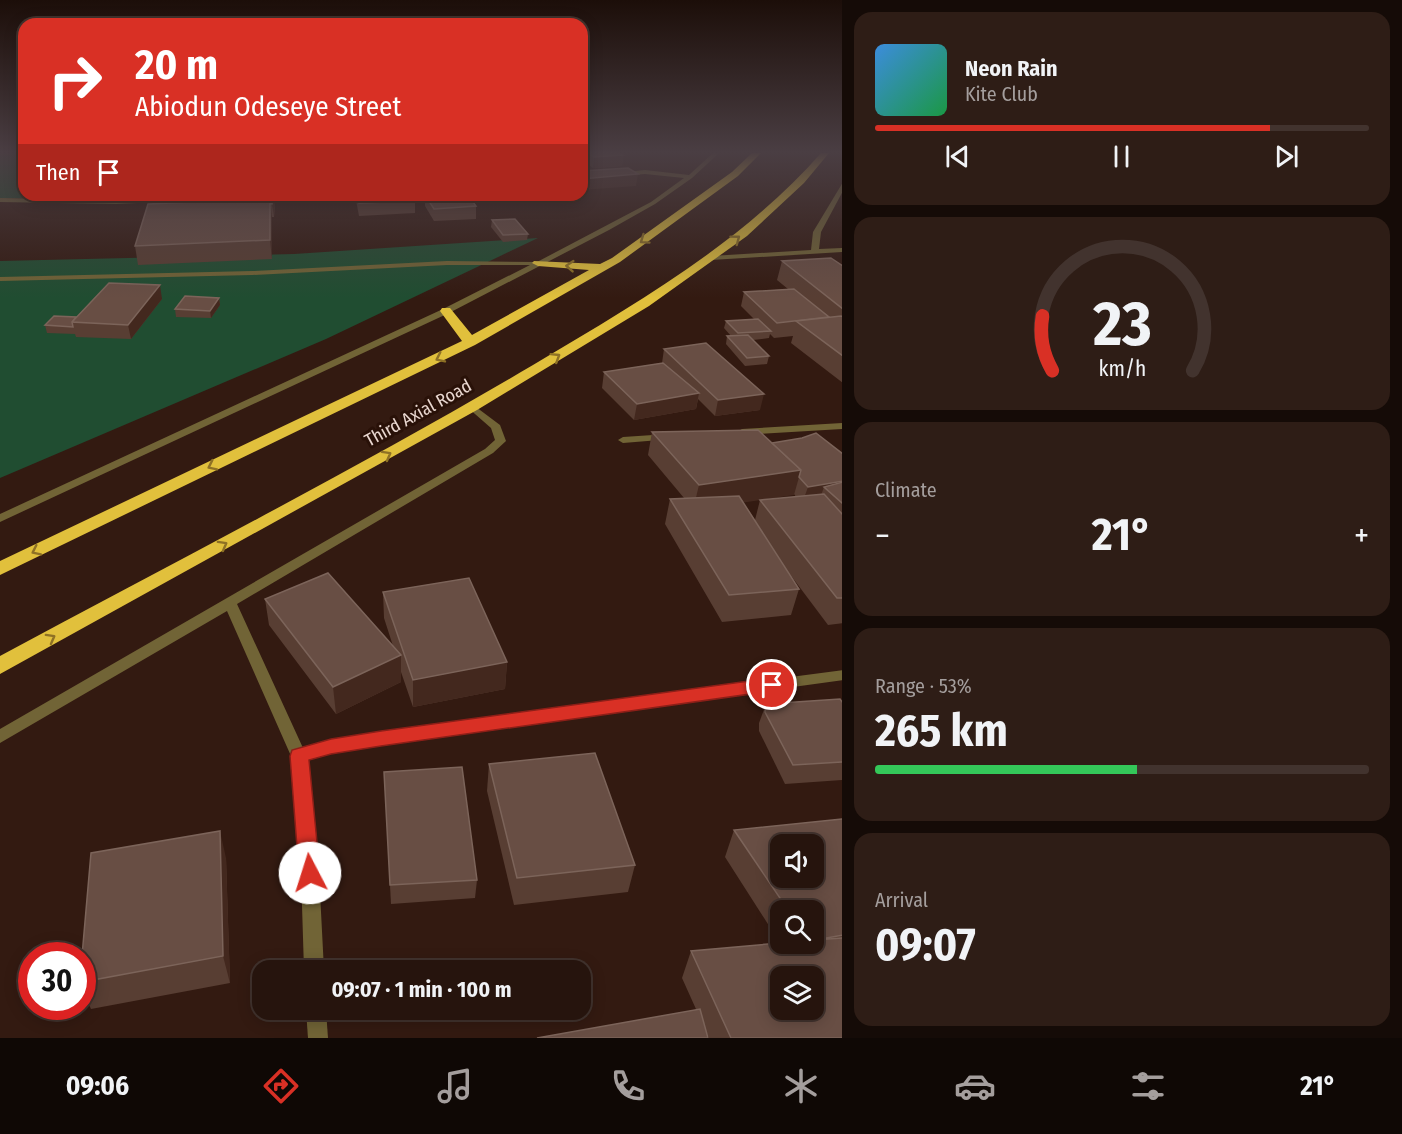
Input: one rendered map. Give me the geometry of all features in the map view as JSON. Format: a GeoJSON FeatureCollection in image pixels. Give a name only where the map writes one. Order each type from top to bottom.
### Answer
{"type":"FeatureCollection","features":[{"type":"Feature","properties":{"kind":"highway","name":"Third Axial Road"},"geometry":{"type":"LineString","coordinates":[[0,568],[470,342],[603,268],[696,201]]}},
{"type":"Feature","properties":{"kind":"highway","name":"Third Axial Road"},"geometry":{"type":"LineString","coordinates":[[0,666],[472,407],[645,303],[743,234],[778,201]]}},
{"type":"Feature","properties":{"kind":"highway"},"geometry":{"type":"LineString","coordinates":[[538,263],[603,268]]}},
{"type":"Feature","properties":{"kind":"highway"},"geometry":{"type":"LineString","coordinates":[[446,311],[470,342]]}},
{"type":"Feature","properties":{"kind":"street"},"geometry":{"type":"LineString","coordinates":[[0,518],[446,311],[626,219],[653,201]]}},
{"type":"Feature","properties":{"kind":"street"},"geometry":{"type":"LineString","coordinates":[[815,251],[818,232],[834,201]]}},
{"type":"Feature","properties":{"kind":"street"},"geometry":{"type":"LineString","coordinates":[[711,258],[842,250]]}},
{"type":"Feature","properties":{"kind":"street"},"geometry":{"type":"LineString","coordinates":[[0,279],[242,273],[447,263],[538,263]]}},
{"type":"Feature","properties":{"kind":"street"},"geometry":{"type":"LineString","coordinates":[[0,737],[489,451],[501,441],[499,434],[496,427],[472,407]]}},
{"type":"Feature","properties":{"kind":"street"},"geometry":{"type":"LineString","coordinates":[[727,433],[842,426]]}},
{"type":"Feature","properties":{"kind":"street"},"geometry":{"type":"LineString","coordinates":[[623,440],[681,436]]}},
{"type":"Feature","properties":{"kind":"street"},"geometry":{"type":"LineString","coordinates":[[230,603],[299,756],[310,873],[314,960]]}},
{"type":"Feature","properties":{"kind":"street"},"geometry":{"type":"LineString","coordinates":[[299,756],[331,746],[381,738],[842,676]]}},
{"type":"Feature","properties":{"kind":"street"},"geometry":{"type":"LineString","coordinates":[[317,1020],[318,1038]]}},
{"type":"Feature","properties":{"kind":"green space"},"geometry":{"type":"Polygon","coordinates":[[[538,238],[326,339],[0,478],[0,261],[294,254],[538,238]]]}},
{"type":"Feature","properties":{"kind":"building"},"geometry":{"type":"Polygon","coordinates":[[[270,201],[270,240],[135,246],[148,204],[270,201]]]}},
{"type":"Feature","properties":{"kind":"building"},"geometry":{"type":"Polygon","coordinates":[[[359,201],[403,201],[359,203],[359,201]]]}},
{"type":"Feature","properties":{"kind":"building"},"geometry":{"type":"Polygon","coordinates":[[[429,201],[473,201],[476,206],[434,209],[429,201]]]}},
{"type":"Feature","properties":{"kind":"building"},"geometry":{"type":"Polygon","coordinates":[[[515,219],[528,234],[503,235],[492,220],[515,219]]]}},
{"type":"Feature","properties":{"kind":"building"},"geometry":{"type":"Polygon","coordinates":[[[831,258],[842,265],[842,308],[782,261],[831,258]]]}},
{"type":"Feature","properties":{"kind":"building"},"geometry":{"type":"Polygon","coordinates":[[[109,283],[160,285],[128,325],[72,322],[109,283]]]}},
{"type":"Feature","properties":{"kind":"building"},"geometry":{"type":"Polygon","coordinates":[[[794,289],[829,317],[777,323],[744,292],[794,289]]]}},
{"type":"Feature","properties":{"kind":"building"},"geometry":{"type":"Polygon","coordinates":[[[185,296],[219,298],[210,311],[175,309],[185,296]]]}},
{"type":"Feature","properties":{"kind":"building"},"geometry":{"type":"Polygon","coordinates":[[[54,316],[76,317],[72,322],[73,327],[45,325],[54,316]]]}},
{"type":"Feature","properties":{"kind":"building"},"geometry":{"type":"Polygon","coordinates":[[[842,316],[842,355],[796,321],[842,316]]]}},
{"type":"Feature","properties":{"kind":"building"},"geometry":{"type":"Polygon","coordinates":[[[758,319],[771,331],[738,333],[726,321],[758,319]]]}},
{"type":"Feature","properties":{"kind":"building"},"geometry":{"type":"Polygon","coordinates":[[[748,335],[769,356],[747,358],[727,336],[748,335]]]}},
{"type":"Feature","properties":{"kind":"building"},"geometry":{"type":"Polygon","coordinates":[[[706,343],[764,394],[718,400],[664,349],[706,343]]]}},
{"type":"Feature","properties":{"kind":"building"},"geometry":{"type":"Polygon","coordinates":[[[663,363],[699,393],[637,404],[604,372],[663,363]]]}},
{"type":"Feature","properties":{"kind":"building"},"geometry":{"type":"Polygon","coordinates":[[[758,430],[801,470],[699,485],[652,432],[758,430]]]}},
{"type":"Feature","properties":{"kind":"building"},"geometry":{"type":"Polygon","coordinates":[[[816,433],[842,453],[842,481],[808,487],[799,477],[801,470],[772,443],[816,433]]]}},
{"type":"Feature","properties":{"kind":"building"},"geometry":{"type":"Polygon","coordinates":[[[842,482],[842,503],[824,487],[842,482]]]}},
{"type":"Feature","properties":{"kind":"building"},"geometry":{"type":"Polygon","coordinates":[[[824,494],[842,514],[842,598],[837,598],[760,500],[824,494]]]}},
{"type":"Feature","properties":{"kind":"building"},"geometry":{"type":"Polygon","coordinates":[[[739,496],[799,589],[729,595],[670,499],[739,496]]]}},
{"type":"Feature","properties":{"kind":"building"},"geometry":{"type":"Polygon","coordinates":[[[328,573],[401,655],[333,687],[265,599],[328,573]]]}},
{"type":"Feature","properties":{"kind":"building"},"geometry":{"type":"Polygon","coordinates":[[[469,578],[507,662],[413,680],[383,592],[469,578]]]}},
{"type":"Feature","properties":{"kind":"building"},"geometry":{"type":"Polygon","coordinates":[[[840,699],[842,702],[842,762],[793,765],[765,712],[766,704],[840,699]]]}},
{"type":"Feature","properties":{"kind":"building"},"geometry":{"type":"Polygon","coordinates":[[[595,753],[635,865],[517,878],[489,764],[595,753]]]}},
{"type":"Feature","properties":{"kind":"building"},"geometry":{"type":"Polygon","coordinates":[[[462,767],[477,880],[390,885],[384,772],[462,767]]]}},
{"type":"Feature","properties":{"kind":"building"},"geometry":{"type":"Polygon","coordinates":[[[842,819],[842,935],[824,938],[824,900],[781,900],[773,888],[824,888],[824,834],[770,834],[770,883],[734,830],[842,819]]]}},
{"type":"Feature","properties":{"kind":"building"},"geometry":{"type":"Polygon","coordinates":[[[220,831],[223,956],[96,979],[96,942],[83,942],[91,853],[220,831]]]}},
{"type":"Feature","properties":{"kind":"building"},"geometry":{"type":"Polygon","coordinates":[[[842,938],[842,1038],[731,1038],[691,951],[770,944],[770,954],[824,954],[824,939],[842,938]]]}},
{"type":"Feature","properties":{"kind":"building"},"geometry":{"type":"Polygon","coordinates":[[[700,1009],[708,1038],[537,1038],[700,1009]]]}},
{"type":"Feature","properties":{"kind":"route"},"geometry":{"type":"LineString","coordinates":[[310,873],[299,756],[331,746],[381,738],[772,685]]}}]}
